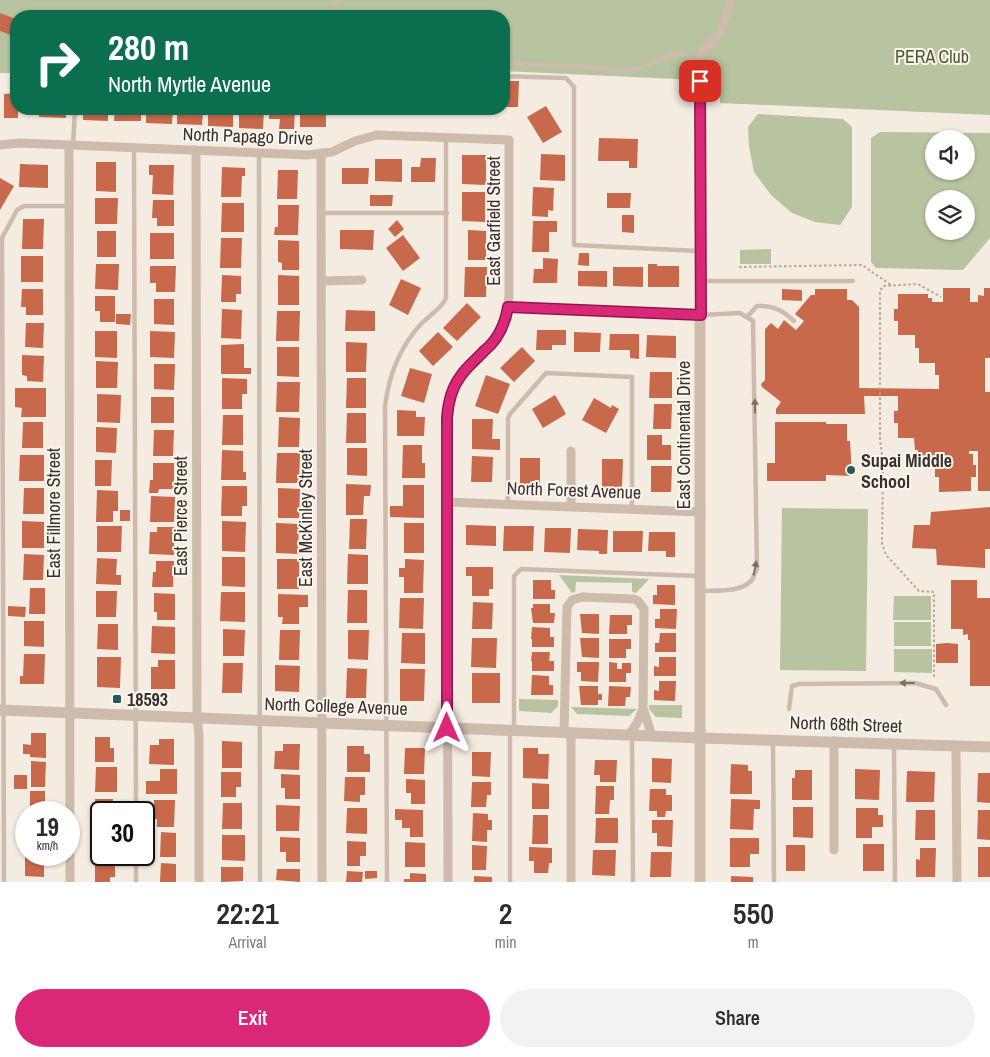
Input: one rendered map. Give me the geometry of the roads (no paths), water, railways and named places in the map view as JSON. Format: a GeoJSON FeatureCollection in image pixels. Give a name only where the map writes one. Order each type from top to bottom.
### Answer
{"type":"FeatureCollection","features":[{"type":"Feature","properties":{"kind":"street"},"geometry":{"type":"LineString","coordinates":[[699,56],[721,31],[731,0]]}},
{"type":"Feature","properties":{"kind":"street","name":"East Continental Drive"},"geometry":{"type":"LineString","coordinates":[[699,56],[701,251],[700,882]]}},
{"type":"Feature","properties":{"kind":"street","name":"North Papago Drive"},"geometry":{"type":"LineString","coordinates":[[0,145],[20,142],[321,155],[362,138],[377,135],[509,140]]}},
{"type":"Feature","properties":{"kind":"street","name":"East Garfield Street"},"geometry":{"type":"LineString","coordinates":[[448,882],[447,418],[452,392],[465,369],[485,351],[496,338],[505,322],[508,307],[509,140]]}},
{"type":"Feature","properties":{"kind":"street","name":"East Fillmore Street"},"geometry":{"type":"LineString","coordinates":[[70,882],[69,206],[71,145]]}},
{"type":"Feature","properties":{"kind":"street","name":"East Pierce Street"},"geometry":{"type":"LineString","coordinates":[[196,150],[199,882]]}},
{"type":"Feature","properties":{"kind":"street","name":"East McKinley Street"},"geometry":{"type":"LineString","coordinates":[[321,155],[322,882]]}},
{"type":"Feature","properties":{"kind":"street"},"geometry":{"type":"LineString","coordinates":[[321,281],[362,280]]}},
{"type":"Feature","properties":{"kind":"street"},"geometry":{"type":"LineString","coordinates":[[508,307],[701,315]]}},
{"type":"Feature","properties":{"kind":"street"},"geometry":{"type":"LineString","coordinates":[[571,451],[571,506]]}},
{"type":"Feature","properties":{"kind":"street","name":"North Forest Avenue"},"geometry":{"type":"LineString","coordinates":[[447,502],[701,512]]}},
{"type":"Feature","properties":{"kind":"street"},"geometry":{"type":"LineString","coordinates":[[571,882],[566,612],[572,600],[582,597],[629,598],[638,601],[644,609],[643,708],[652,736]]}},
{"type":"Feature","properties":{"kind":"street"},"geometry":{"type":"LineString","coordinates":[[630,735],[643,708]]}},
{"type":"Feature","properties":{"kind":"street","name":"North College Avenue"},"geometry":{"type":"LineString","coordinates":[[1,710],[701,738]]}},
{"type":"Feature","properties":{"kind":"street","name":"North 68th Street"},"geometry":{"type":"LineString","coordinates":[[701,738],[990,747]]}},
{"type":"Feature","properties":{"kind":"street"},"geometry":{"type":"LineString","coordinates":[[834,741],[834,850]]}},
{"type":"Feature","properties":{"kind":"street"},"geometry":{"type":"LineString","coordinates":[[956,746],[956,882]]}},
{"type":"Feature","properties":{"kind":"lane"},"geometry":{"type":"LineString","coordinates":[[510,63],[636,70],[675,53],[699,56]]}},
{"type":"Feature","properties":{"kind":"lane"},"geometry":{"type":"LineString","coordinates":[[510,76],[566,78],[574,87],[574,245],[701,251]]}},
{"type":"Feature","properties":{"kind":"lane"},"geometry":{"type":"LineString","coordinates":[[71,145],[74,115]]}},
{"type":"Feature","properties":{"kind":"lane"},"geometry":{"type":"LineString","coordinates":[[387,882],[385,406],[391,376],[404,346],[420,324],[443,304],[446,298],[446,138]]}},
{"type":"Feature","properties":{"kind":"lane"},"geometry":{"type":"LineString","coordinates":[[134,148],[134,715],[136,801]]}},
{"type":"Feature","properties":{"kind":"lane"},"geometry":{"type":"LineString","coordinates":[[259,153],[260,882]]}},
{"type":"Feature","properties":{"kind":"lane"},"geometry":{"type":"LineString","coordinates":[[4,882],[1,710],[2,238],[17,210],[24,206],[69,206]]}},
{"type":"Feature","properties":{"kind":"lane"},"geometry":{"type":"LineString","coordinates":[[321,214],[447,213]]}},
{"type":"Feature","properties":{"kind":"lane"},"geometry":{"type":"LineString","coordinates":[[701,281],[853,281]]}},
{"type":"Feature","properties":{"kind":"lane"},"geometry":{"type":"LineString","coordinates":[[747,317],[756,306],[770,306],[784,312],[794,321]]}},
{"type":"Feature","properties":{"kind":"lane"},"geometry":{"type":"LineString","coordinates":[[701,315],[740,313],[754,321],[757,569],[751,581],[741,587],[727,590],[701,591]]}},
{"type":"Feature","properties":{"kind":"lane"},"geometry":{"type":"LineString","coordinates":[[508,504],[508,418],[546,373],[632,377],[632,509]]}},
{"type":"Feature","properties":{"kind":"lane"},"geometry":{"type":"LineString","coordinates":[[510,882],[514,576],[522,569],[701,576]]}},
{"type":"Feature","properties":{"kind":"lane"},"geometry":{"type":"LineString","coordinates":[[789,709],[792,686],[799,684],[915,683],[936,689],[946,705]]}},
{"type":"Feature","properties":{"kind":"lane"},"geometry":{"type":"LineString","coordinates":[[630,735],[633,882]]}},
{"type":"Feature","properties":{"kind":"lane"},"geometry":{"type":"LineString","coordinates":[[773,740],[774,882]]}},
{"type":"Feature","properties":{"kind":"lane"},"geometry":{"type":"LineString","coordinates":[[894,743],[895,882]]}},
{"type":"Feature","properties":{"kind":"lane"},"geometry":{"type":"LineString","coordinates":[[136,866],[136,882]]}},
{"type":"Feature","properties":{"kind":"place","name":"Supai Middle School"},"geometry":{"type":"Point","coordinates":[851,470]}},
{"type":"Feature","properties":{"kind":"place","name":"18593"},"geometry":{"type":"Point","coordinates":[117,699]}},
{"type":"Feature","properties":{"kind":"park label","name":"PERA Club"},"geometry":{"type":"Point","coordinates":[932,56]}}]}
